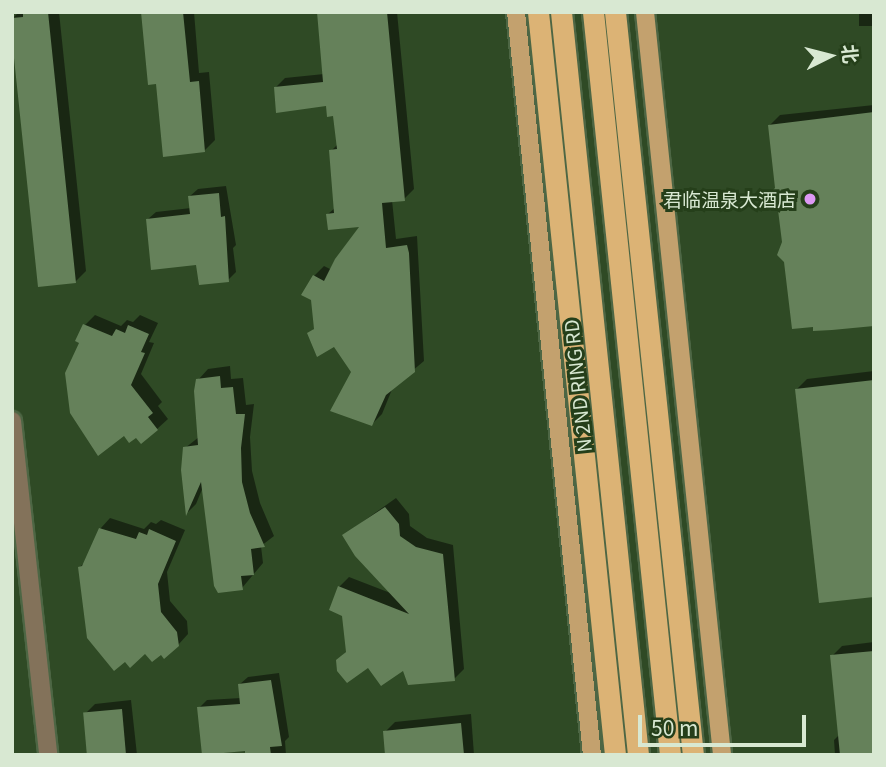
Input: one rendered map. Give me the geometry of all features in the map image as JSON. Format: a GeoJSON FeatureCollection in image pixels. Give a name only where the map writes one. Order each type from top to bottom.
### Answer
{"type":"FeatureCollection","features":[{"type":"Feature","properties":{"kind":"highway"},"geometry":{"type":"LineString","coordinates":[[538,12],[615,755]]}},
{"type":"Feature","properties":{"kind":"highway","name":"N 2ND RING RD"},"geometry":{"type":"LineString","coordinates":[[561,12],[638,755]]}},
{"type":"Feature","properties":{"kind":"highway"},"geometry":{"type":"LineString","coordinates":[[593,12],[670,755]]}},
{"type":"Feature","properties":{"kind":"highway"},"geometry":{"type":"LineString","coordinates":[[615,12],[693,755]]}},
{"type":"Feature","properties":{"kind":"highway"},"geometry":{"type":"LineString","coordinates":[[542,53],[576,159]]}},
{"type":"Feature","properties":{"kind":"highway"},"geometry":{"type":"LineString","coordinates":[[608,160],[641,253]]}},
{"type":"Feature","properties":{"kind":"highway"},"geometry":{"type":"LineString","coordinates":[[635,420],[648,326]]}},
{"type":"Feature","properties":{"kind":"highway"},"geometry":{"type":"LineString","coordinates":[[611,717],[620,578]]}},
{"type":"Feature","properties":{"kind":"main road"},"geometry":{"type":"LineString","coordinates":[[516,12],[592,755]]}},
{"type":"Feature","properties":{"kind":"main road"},"geometry":{"type":"LineString","coordinates":[[645,12],[722,755]]}},
{"type":"Feature","properties":{"kind":"street"},"geometry":{"type":"LineString","coordinates":[[12,421],[48,755]]}},
{"type":"Feature","properties":{"kind":"building"},"geometry":{"type":"Polygon","coordinates":[[[23,12],[48,12],[76,283],[38,287],[12,39],[12,18],[23,17],[23,12]]]}},
{"type":"Feature","properties":{"kind":"building"},"geometry":{"type":"Polygon","coordinates":[[[141,12],[183,12],[190,82],[199,81],[205,152],[163,157],[156,84],[148,85],[141,12]]]}},
{"type":"Feature","properties":{"kind":"building"},"geometry":{"type":"Polygon","coordinates":[[[317,12],[387,12],[405,201],[382,203],[386,248],[407,245],[409,253],[415,372],[386,395],[372,426],[330,411],[351,372],[334,347],[317,357],[307,333],[314,329],[311,300],[301,295],[313,275],[324,281],[335,259],[359,227],[328,230],[326,214],[334,213],[329,150],[337,149],[333,116],[327,117],[326,106],[276,113],[274,87],[323,82],[317,12]]]}},
{"type":"Feature","properties":{"kind":"building"},"geometry":{"type":"Polygon","coordinates":[[[874,112],[874,326],[813,331],[813,327],[792,329],[784,262],[777,255],[782,242],[777,202],[768,195],[775,188],[768,125],[874,112]]]}},
{"type":"Feature","properties":{"kind":"building"},"geometry":{"type":"Polygon","coordinates":[[[219,193],[221,217],[225,216],[229,282],[199,285],[196,265],[151,270],[146,219],[190,214],[188,196],[219,193]]]}},
{"type":"Feature","properties":{"kind":"building"},"geometry":{"type":"Polygon","coordinates":[[[83,324],[112,336],[116,329],[125,333],[128,325],[149,334],[141,352],[145,353],[131,385],[153,413],[148,417],[158,430],[141,444],[136,438],[129,443],[124,436],[98,456],[70,413],[65,373],[79,343],[75,341],[83,324]]]}},
{"type":"Feature","properties":{"kind":"building"},"geometry":{"type":"Polygon","coordinates":[[[220,376],[221,388],[233,387],[236,414],[245,414],[241,448],[242,482],[250,513],[265,547],[251,549],[254,575],[241,576],[243,590],[218,593],[214,586],[201,482],[186,516],[181,470],[183,447],[198,445],[194,391],[196,379],[220,376]]]}},
{"type":"Feature","properties":{"kind":"building"},"geometry":{"type":"Polygon","coordinates":[[[874,380],[874,597],[819,603],[795,389],[874,380]]]}},
{"type":"Feature","properties":{"kind":"building"},"geometry":{"type":"Polygon","coordinates":[[[385,507],[399,524],[400,536],[416,547],[443,554],[455,681],[408,685],[403,671],[381,686],[368,668],[347,683],[337,671],[336,660],[346,652],[342,616],[329,610],[338,586],[409,614],[355,556],[342,535],[385,507]]]}},
{"type":"Feature","properties":{"kind":"building"},"geometry":{"type":"Polygon","coordinates":[[[99,528],[136,539],[139,532],[147,535],[149,529],[176,541],[158,584],[161,612],[177,632],[179,646],[164,659],[161,655],[152,662],[145,654],[130,668],[125,662],[114,671],[87,638],[78,567],[82,566],[99,528]]]}},
{"type":"Feature","properties":{"kind":"building"},"geometry":{"type":"Polygon","coordinates":[[[874,651],[874,755],[840,755],[830,655],[874,651]]]}},
{"type":"Feature","properties":{"kind":"building"},"geometry":{"type":"Polygon","coordinates":[[[271,680],[282,746],[270,747],[271,755],[245,755],[245,751],[202,755],[197,707],[240,704],[238,684],[271,680]]]}},
{"type":"Feature","properties":{"kind":"building"},"geometry":{"type":"Polygon","coordinates":[[[122,709],[126,755],[87,755],[83,712],[122,709]]]}},
{"type":"Feature","properties":{"kind":"building"},"geometry":{"type":"Polygon","coordinates":[[[461,723],[464,755],[385,755],[383,731],[461,723]]]}},
{"type":"Feature","properties":{"kind":"place","name":"君临温泉大酒店"},"geometry":{"type":"Point","coordinates":[810,199]}}]}
